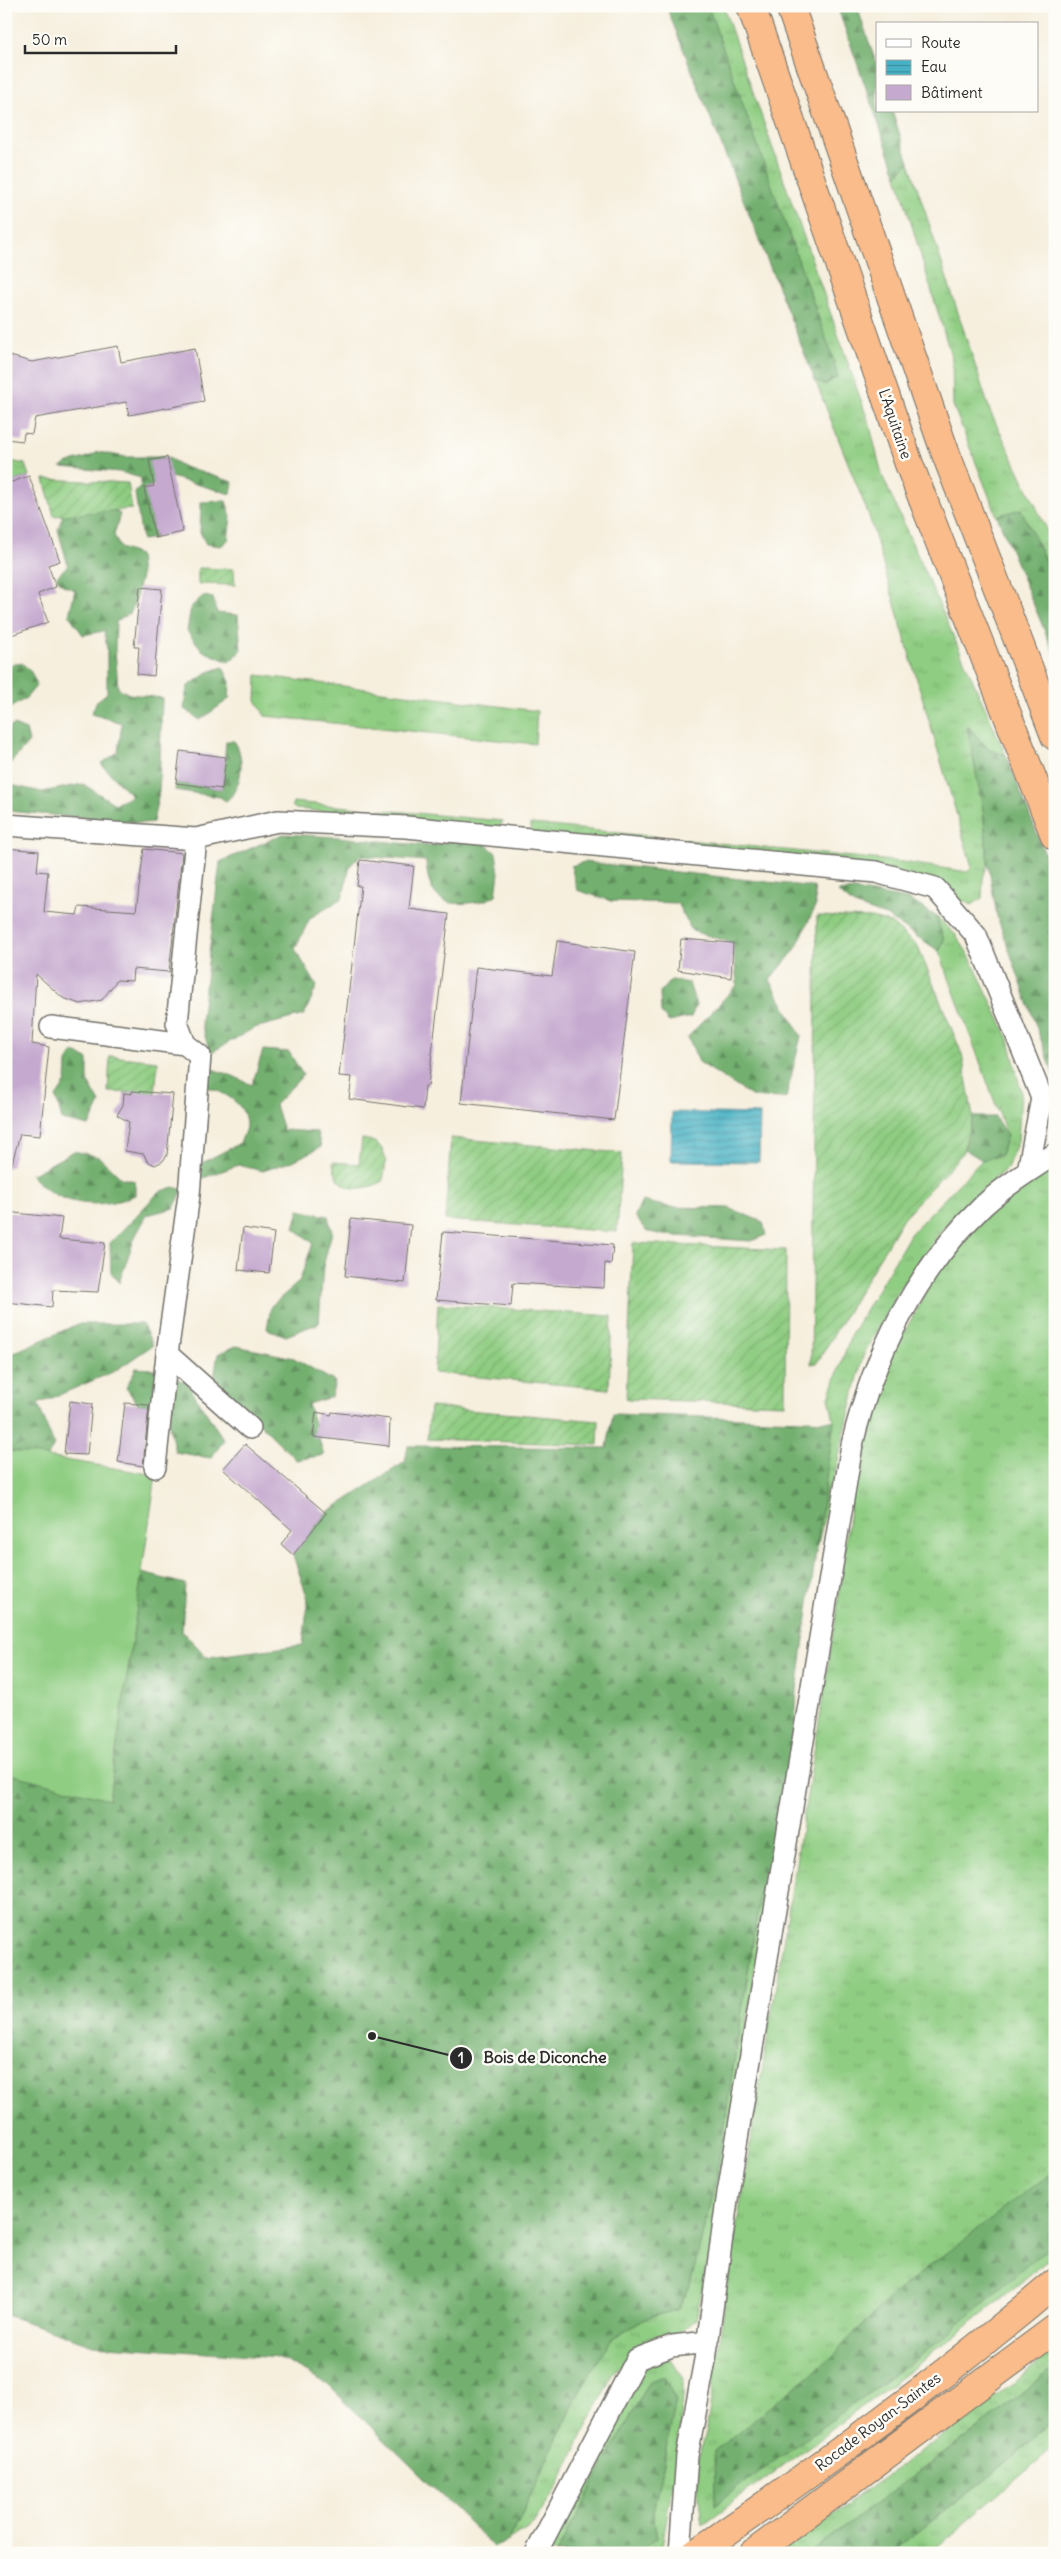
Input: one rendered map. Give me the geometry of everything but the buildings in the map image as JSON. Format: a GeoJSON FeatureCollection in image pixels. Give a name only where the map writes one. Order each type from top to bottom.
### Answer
{"type":"FeatureCollection","features":[{"type":"Feature","properties":{"kind":"highway","name":"L'Aquitaine"},"geometry":{"type":"LineString","coordinates":[[750,6],[909,464],[1055,836]]}},
{"type":"Feature","properties":{"kind":"highway"},"geometry":{"type":"LineString","coordinates":[[790,6],[944,449],[1055,736]]}},
{"type":"Feature","properties":{"kind":"highway","name":"Rocade Royan-Saintes"},"geometry":{"type":"LineString","coordinates":[[696,2553],[802,2480],[911,2398],[1055,2283]]}},
{"type":"Feature","properties":{"kind":"highway","name":"Rocade Royan-Saintes"},"geometry":{"type":"LineString","coordinates":[[754,2553],[1055,2329]]}},
{"type":"Feature","properties":{"kind":"street"},"geometry":{"type":"LineString","coordinates":[[6,825],[196,839],[250,825],[278,821],[406,827],[876,872],[935,888],[976,935],[1048,1101],[1028,1171]]}},
{"type":"Feature","properties":{"kind":"street"},"geometry":{"type":"LineString","coordinates":[[155,1468],[167,1354],[189,1195],[200,1056],[185,1044],[177,1023],[196,839]]}},
{"type":"Feature","properties":{"kind":"street"},"geometry":{"type":"LineString","coordinates":[[51,1026],[185,1044]]}},
{"type":"Feature","properties":{"kind":"street"},"geometry":{"type":"LineString","coordinates":[[680,2553],[687,2456],[708,2342],[728,2193],[852,1445],[860,1408],[876,1363],[895,1325],[944,1249],[984,1206],[1028,1171],[1055,1154]]}},
{"type":"Feature","properties":{"kind":"street"},"geometry":{"type":"LineString","coordinates":[[167,1354],[250,1428]]}},
{"type":"Feature","properties":{"kind":"street"},"geometry":{"type":"LineString","coordinates":[[536,2553],[637,2359],[672,2346],[708,2342]]}},
{"type":"Feature","properties":{"kind":"green space"},"geometry":{"type":"Polygon","coordinates":[[[666,6],[708,6],[834,361],[837,377],[825,385],[815,380],[666,6]]]}},
{"type":"Feature","properties":{"kind":"green space"},"geometry":{"type":"Polygon","coordinates":[[[708,6],[723,6],[870,426],[882,475],[1006,755],[989,750],[967,726],[983,809],[988,863],[983,878],[982,898],[972,905],[918,880],[531,834],[531,824],[902,862],[968,872],[972,867],[869,516],[815,380],[825,384],[708,6]]]}},
{"type":"Feature","properties":{"kind":"green space"},"geometry":{"type":"Polygon","coordinates":[[[837,6],[857,6],[876,63],[876,112],[892,112],[909,162],[897,176],[837,6]]]}},
{"type":"Feature","properties":{"kind":"green space"},"geometry":{"type":"Polygon","coordinates":[[[909,162],[990,411],[1055,546],[1055,582],[1021,509],[997,516],[953,405],[952,359],[897,176],[909,162]]]}},
{"type":"Feature","properties":{"kind":"green space"},"geometry":{"type":"Polygon","coordinates":[[[98,452],[126,457],[167,457],[184,467],[233,482],[231,494],[171,477],[145,488],[155,538],[142,540],[135,493],[141,485],[141,478],[120,472],[61,467],[98,452]]]}},
{"type":"Feature","properties":{"kind":"green space"},"geometry":{"type":"Polygon","coordinates":[[[6,460],[25,464],[29,476],[6,484],[6,460]]]}},
{"type":"Feature","properties":{"kind":"green space"},"geometry":{"type":"Polygon","coordinates":[[[44,479],[128,483],[132,509],[54,516],[44,479]]]}},
{"type":"Feature","properties":{"kind":"green space"},"geometry":{"type":"Polygon","coordinates":[[[226,501],[231,516],[228,540],[221,546],[206,544],[200,532],[201,502],[226,501]]]}},
{"type":"Feature","properties":{"kind":"green space"},"geometry":{"type":"Polygon","coordinates":[[[1021,509],[1055,582],[1055,656],[997,516],[1021,509]]]}},
{"type":"Feature","properties":{"kind":"green space"},"geometry":{"type":"Polygon","coordinates":[[[113,510],[120,514],[114,535],[120,548],[139,555],[141,576],[131,612],[116,622],[115,649],[118,688],[129,694],[162,698],[159,792],[153,822],[143,823],[6,811],[6,784],[42,792],[83,784],[115,804],[132,796],[101,764],[118,752],[122,723],[91,714],[97,701],[107,693],[107,648],[104,631],[83,635],[69,615],[75,590],[63,585],[56,577],[68,565],[58,530],[63,515],[113,510]]]}},
{"type":"Feature","properties":{"kind":"green space"},"geometry":{"type":"Polygon","coordinates":[[[198,568],[234,569],[235,585],[198,584],[198,568]]]}},
{"type":"Feature","properties":{"kind":"green space"},"geometry":{"type":"Polygon","coordinates":[[[203,596],[213,598],[217,613],[238,615],[241,651],[229,662],[203,651],[187,631],[191,607],[203,596]]]}},
{"type":"Feature","properties":{"kind":"green space"},"geometry":{"type":"Polygon","coordinates":[[[22,663],[31,672],[37,685],[26,698],[6,711],[6,670],[8,665],[22,663]]]}},
{"type":"Feature","properties":{"kind":"green space"},"geometry":{"type":"Polygon","coordinates":[[[223,667],[230,682],[229,699],[200,720],[184,709],[187,687],[208,672],[223,667]]]}},
{"type":"Feature","properties":{"kind":"green space"},"geometry":{"type":"Polygon","coordinates":[[[257,675],[537,711],[535,744],[265,716],[256,700],[257,675]]]}},
{"type":"Feature","properties":{"kind":"green space"},"geometry":{"type":"Polygon","coordinates":[[[14,725],[26,730],[29,742],[6,768],[6,729],[14,725]]]}},
{"type":"Feature","properties":{"kind":"green space"},"geometry":{"type":"Polygon","coordinates":[[[967,725],[989,750],[1006,755],[1055,880],[1055,1079],[997,916],[988,863],[983,809],[967,725]]]}},
{"type":"Feature","properties":{"kind":"green space"},"geometry":{"type":"Polygon","coordinates":[[[226,741],[234,741],[238,747],[241,764],[236,789],[226,801],[220,797],[175,790],[176,783],[222,789],[226,741]]]}},
{"type":"Feature","properties":{"kind":"green space"},"geometry":{"type":"Polygon","coordinates":[[[293,802],[503,821],[499,828],[296,809],[292,806],[293,802]]]}},
{"type":"Feature","properties":{"kind":"green space"},"geometry":{"type":"Polygon","coordinates":[[[283,834],[339,837],[430,846],[466,838],[483,842],[496,853],[499,873],[496,895],[476,902],[458,904],[449,902],[441,899],[432,888],[426,861],[360,856],[350,866],[342,899],[310,918],[295,949],[317,986],[304,1015],[254,1028],[210,1053],[201,1022],[220,862],[283,834]]]}},
{"type":"Feature","properties":{"kind":"green space"},"geometry":{"type":"Polygon","coordinates":[[[584,862],[814,887],[816,905],[795,950],[770,980],[801,1036],[786,1098],[753,1097],[699,1062],[688,1037],[737,985],[733,943],[692,931],[677,903],[611,901],[577,890],[571,866],[584,862]]]}},
{"type":"Feature","properties":{"kind":"green space"},"geometry":{"type":"Polygon","coordinates":[[[854,890],[908,899],[936,916],[944,940],[939,951],[886,916],[854,905],[838,892],[854,890]]]}},
{"type":"Feature","properties":{"kind":"green space"},"geometry":{"type":"Polygon","coordinates":[[[817,916],[871,918],[891,923],[918,947],[962,1054],[973,1117],[962,1154],[903,1218],[817,1363],[811,1364],[817,916]]]}},
{"type":"Feature","properties":{"kind":"green space"},"geometry":{"type":"Polygon","coordinates":[[[936,916],[956,935],[970,957],[1009,1039],[1021,1092],[1018,1141],[1007,1168],[948,1222],[900,1289],[863,1356],[816,1552],[834,1421],[829,1397],[851,1335],[911,1233],[982,1160],[1001,1155],[1007,1135],[939,951],[944,940],[936,916]]]}},
{"type":"Feature","properties":{"kind":"green space"},"geometry":{"type":"Polygon","coordinates":[[[671,980],[689,983],[696,1005],[691,1017],[669,1022],[661,1013],[660,992],[671,980]]]}},
{"type":"Feature","properties":{"kind":"green space"},"geometry":{"type":"Polygon","coordinates":[[[263,1050],[289,1052],[303,1075],[275,1105],[283,1130],[317,1132],[321,1147],[293,1161],[263,1171],[238,1165],[190,1183],[200,1164],[240,1143],[246,1125],[245,1116],[236,1102],[214,1089],[198,1084],[200,1065],[233,1076],[252,1085],[263,1050]]]}},
{"type":"Feature","properties":{"kind":"green space"},"geometry":{"type":"Polygon","coordinates":[[[73,1052],[88,1059],[88,1082],[100,1103],[89,1126],[62,1120],[56,1097],[66,1082],[67,1062],[73,1052]]]}},
{"type":"Feature","properties":{"kind":"green space"},"geometry":{"type":"Polygon","coordinates":[[[110,1056],[158,1061],[155,1093],[108,1092],[110,1056]]]}},
{"type":"Feature","properties":{"kind":"green space"},"geometry":{"type":"Polygon","coordinates":[[[973,1117],[995,1117],[1007,1135],[1001,1155],[982,1160],[964,1149],[973,1117]]]}},
{"type":"Feature","properties":{"kind":"green space"},"geometry":{"type":"Polygon","coordinates":[[[451,1138],[622,1153],[617,1232],[445,1220],[451,1138]]]}},
{"type":"Feature","properties":{"kind":"green space"},"geometry":{"type":"Polygon","coordinates":[[[362,1139],[377,1144],[384,1153],[385,1167],[382,1182],[365,1187],[350,1187],[344,1185],[339,1180],[333,1162],[359,1164],[362,1139]]]}},
{"type":"Feature","properties":{"kind":"green space"},"geometry":{"type":"Polygon","coordinates":[[[74,1151],[99,1157],[121,1178],[135,1181],[135,1195],[108,1203],[80,1203],[53,1193],[31,1175],[74,1151]]]}},
{"type":"Feature","properties":{"kind":"green space"},"geometry":{"type":"Polygon","coordinates":[[[1055,1163],[1055,2254],[969,2325],[881,2393],[702,2525],[696,2468],[708,2420],[727,2286],[836,1617],[855,1468],[872,1392],[943,1261],[1011,1191],[1055,1163]]]}},
{"type":"Feature","properties":{"kind":"green space"},"geometry":{"type":"Polygon","coordinates":[[[174,1187],[183,1190],[174,1208],[147,1215],[135,1237],[119,1283],[111,1272],[110,1243],[159,1192],[174,1187]]]}},
{"type":"Feature","properties":{"kind":"green space"},"geometry":{"type":"Polygon","coordinates":[[[642,1201],[669,1207],[729,1208],[763,1222],[766,1235],[751,1241],[663,1235],[646,1231],[635,1216],[642,1201]]]}},
{"type":"Feature","properties":{"kind":"green space"},"geometry":{"type":"Polygon","coordinates":[[[299,1210],[328,1216],[332,1232],[323,1267],[319,1323],[286,1336],[267,1329],[271,1306],[299,1282],[313,1243],[294,1228],[299,1210]]]}},
{"type":"Feature","properties":{"kind":"green space"},"geometry":{"type":"Polygon","coordinates":[[[633,1243],[786,1250],[785,1404],[626,1399],[633,1243]]]}},
{"type":"Feature","properties":{"kind":"green space"},"geometry":{"type":"Polygon","coordinates":[[[438,1304],[612,1316],[609,1389],[434,1373],[438,1304]]]}},
{"type":"Feature","properties":{"kind":"green space"},"geometry":{"type":"Polygon","coordinates":[[[78,1324],[142,1324],[153,1345],[115,1371],[38,1404],[54,1445],[41,1470],[6,1457],[6,1356],[78,1324]]]}},
{"type":"Feature","properties":{"kind":"green space"},"geometry":{"type":"Polygon","coordinates":[[[236,1346],[294,1358],[335,1382],[331,1397],[308,1404],[324,1455],[296,1460],[214,1378],[218,1354],[236,1346]]]}},
{"type":"Feature","properties":{"kind":"green space"},"geometry":{"type":"Polygon","coordinates":[[[136,1368],[151,1369],[187,1383],[224,1440],[211,1458],[175,1452],[168,1421],[138,1404],[126,1388],[136,1368]]]}},
{"type":"Feature","properties":{"kind":"green space"},"geometry":{"type":"Polygon","coordinates":[[[430,1407],[599,1421],[598,1445],[427,1439],[430,1407]]]}},
{"type":"Feature","properties":{"kind":"green space"},"geometry":{"type":"Polygon","coordinates":[[[613,1414],[834,1421],[797,1690],[792,1782],[772,1864],[760,1895],[716,2178],[690,2286],[678,2309],[645,2319],[611,2340],[581,2388],[509,2541],[493,2546],[326,2383],[279,2358],[93,2345],[6,2315],[6,1773],[109,1799],[142,1573],[185,1584],[182,1631],[207,1657],[303,1645],[308,1599],[293,1555],[326,1513],[405,1462],[408,1446],[607,1448],[613,1414]]]}},
{"type":"Feature","properties":{"kind":"green space"},"geometry":{"type":"Polygon","coordinates":[[[6,1450],[156,1475],[109,1799],[6,1773],[6,1450]]]}},
{"type":"Feature","properties":{"kind":"green space"},"geometry":{"type":"Polygon","coordinates":[[[772,1864],[713,2236],[696,2319],[680,2332],[638,2347],[613,2374],[557,2487],[533,2525],[509,2541],[581,2388],[611,2340],[645,2319],[678,2309],[690,2286],[716,2178],[760,1895],[772,1864]]]}},
{"type":"Feature","properties":{"kind":"green space"},"geometry":{"type":"Polygon","coordinates":[[[1055,2170],[1055,2241],[930,2349],[715,2504],[714,2452],[825,2363],[891,2296],[1055,2170]]]}},
{"type":"Feature","properties":{"kind":"green space"},"geometry":{"type":"Polygon","coordinates":[[[1055,2349],[1055,2366],[1001,2411],[821,2545],[809,2553],[778,2553],[983,2407],[1055,2349]]]}},
{"type":"Feature","properties":{"kind":"green space"},"geometry":{"type":"Polygon","coordinates":[[[657,2358],[670,2358],[683,2378],[683,2398],[677,2456],[661,2552],[541,2553],[642,2366],[657,2358]]]}},
{"type":"Feature","properties":{"kind":"green space"},"geometry":{"type":"Polygon","coordinates":[[[1055,2366],[1055,2419],[1012,2458],[891,2553],[809,2553],[1001,2411],[1055,2366]]]}},
{"type":"Feature","properties":{"kind":"green space"},"geometry":{"type":"Polygon","coordinates":[[[664,2376],[676,2401],[653,2513],[657,2537],[637,2553],[556,2553],[650,2381],[664,2376]]]}},
{"type":"Feature","properties":{"kind":"green space"},"geometry":{"type":"Polygon","coordinates":[[[1053,2421],[1055,2422],[1055,2445],[930,2553],[891,2553],[1012,2458],[1053,2421]]]}},
{"type":"Feature","properties":{"kind":"water"},"geometry":{"type":"Polygon","coordinates":[[[672,1112],[760,1114],[759,1162],[671,1161],[672,1112]]]}},
{"type":"Feature","properties":{"kind":"place","name":"Bois de Diconche"},"geometry":{"type":"Point","coordinates":[372,2036]}}]}
